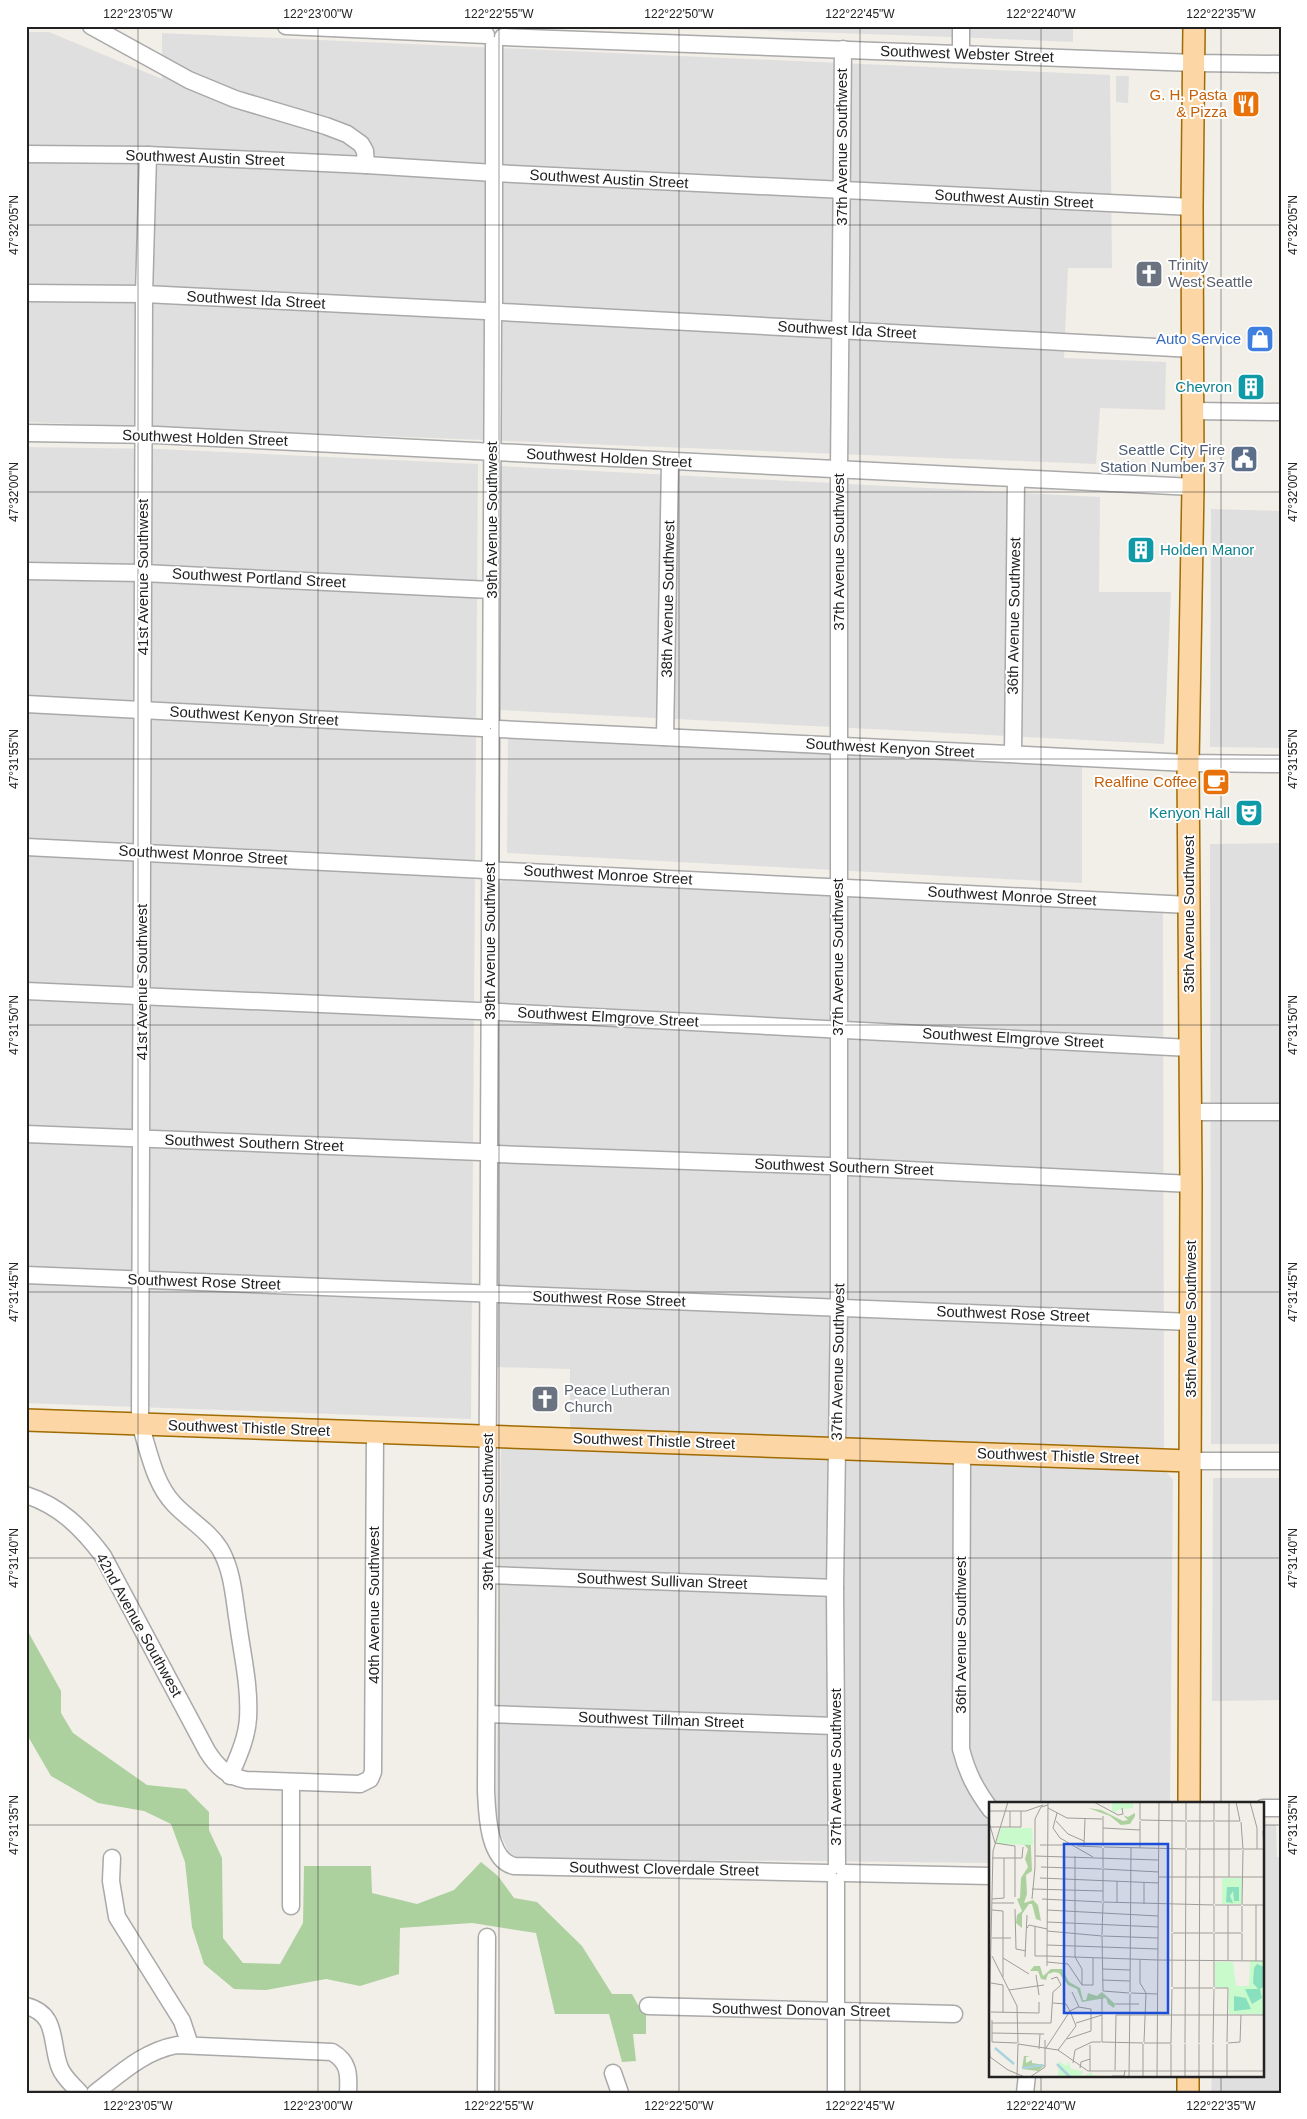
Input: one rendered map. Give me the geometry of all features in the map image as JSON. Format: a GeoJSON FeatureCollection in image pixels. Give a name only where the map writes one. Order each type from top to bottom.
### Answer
{"type":"FeatureCollection","features":[{"type":"Feature","properties":{"kind":"main road","name":"35th Avenue Southwest"},"geometry":{"type":"LineString","coordinates":[[1189,1802],[1191,1112],[1188,763],[1193,411],[1192,207],[1194,26]]}},
{"type":"Feature","properties":{"kind":"main road","name":"Southwest Thistle Street"},"geometry":{"type":"LineString","coordinates":[[26,1420],[1190,1460]]}},
{"type":"Feature","properties":{"kind":"main road"},"geometry":{"type":"LineString","coordinates":[[1188,2076],[1188,2093]]}},
{"type":"Feature","properties":{"kind":"street"},"geometry":{"type":"LineString","coordinates":[[91,26],[189,80],[235,99],[347,134],[361,144],[365,151],[366,165]]}},
{"type":"Feature","properties":{"kind":"street","name":"Southwest Webster Street"},"geometry":{"type":"LineString","coordinates":[[286,26],[1194,63],[1281,64]]}},
{"type":"Feature","properties":{"kind":"street"},"geometry":{"type":"LineString","coordinates":[[961,26],[961,53]]}},
{"type":"Feature","properties":{"kind":"street","name":"39th Avenue Southwest"},"geometry":{"type":"LineString","coordinates":[[494,34],[487,1815],[492,1839],[502,1860]]}},
{"type":"Feature","properties":{"kind":"street","name":"37th Avenue Southwest"},"geometry":{"type":"LineString","coordinates":[[836,2093],[835,1588],[839,1029],[839,470],[842,329],[843,49]]}},
{"type":"Feature","properties":{"kind":"street","name":"Southwest Austin Street"},"geometry":{"type":"LineString","coordinates":[[26,154],[148,155],[1192,207]]}},
{"type":"Feature","properties":{"kind":"street","name":"41st Avenue Southwest"},"geometry":{"type":"LineString","coordinates":[[148,155],[144,294],[140,1424],[158,1480],[165,1492],[182,1512],[215,1541],[222,1552],[230,1575],[247,1683],[248,1719],[244,1740],[230,1776]]}},
{"type":"Feature","properties":{"kind":"street","name":"Southwest Ida Street"},"geometry":{"type":"LineString","coordinates":[[26,293],[144,294],[842,329],[1192,349]]}},
{"type":"Feature","properties":{"kind":"street"},"geometry":{"type":"LineString","coordinates":[[1193,411],[1281,412]]}},
{"type":"Feature","properties":{"kind":"street","name":"Southwest Holden Street"},"geometry":{"type":"LineString","coordinates":[[26,433],[144,434],[1192,487]]}},
{"type":"Feature","properties":{"kind":"street","name":"38th Avenue Southwest"},"geometry":{"type":"LineString","coordinates":[[665,737],[670,462]]}},
{"type":"Feature","properties":{"kind":"street","name":"36th Avenue Southwest"},"geometry":{"type":"LineString","coordinates":[[1013,753],[1016,479]]}},
{"type":"Feature","properties":{"kind":"street","name":"Southwest Portland Street"},"geometry":{"type":"LineString","coordinates":[[26,571],[143,573],[492,590]]}},
{"type":"Feature","properties":{"kind":"street","name":"Southwest Kenyon Street"},"geometry":{"type":"LineString","coordinates":[[26,704],[1188,763],[1281,764]]}},
{"type":"Feature","properties":{"kind":"street","name":"Southwest Monroe Street"},"geometry":{"type":"LineString","coordinates":[[26,847],[1189,905]]}},
{"type":"Feature","properties":{"kind":"street","name":"Southwest Elmgrove Street"},"geometry":{"type":"LineString","coordinates":[[26,991],[490,1011],[1190,1048]]}},
{"type":"Feature","properties":{"kind":"street"},"geometry":{"type":"LineString","coordinates":[[1191,1112],[1281,1112]]}},
{"type":"Feature","properties":{"kind":"street","name":"Southwest Southern Street"},"geometry":{"type":"LineString","coordinates":[[26,1134],[838,1166],[1191,1184]]}},
{"type":"Feature","properties":{"kind":"street","name":"Southwest Rose Street"},"geometry":{"type":"LineString","coordinates":[[26,1275],[1191,1322]]}},
{"type":"Feature","properties":{"kind":"street","name":"40th Avenue Southwest"},"geometry":{"type":"LineString","coordinates":[[291,1783],[360,1784],[371,1777],[373,1772],[375,1432]]}},
{"type":"Feature","properties":{"kind":"street","name":"36th Avenue Southwest"},"geometry":{"type":"LineString","coordinates":[[962,1452],[961,1749],[967,1772],[976,1790],[989,1807]]}},
{"type":"Feature","properties":{"kind":"street","name":"Southwest Thistle Street"},"geometry":{"type":"LineString","coordinates":[[1190,1460],[1281,1461]]}},
{"type":"Feature","properties":{"kind":"street","name":"42nd Avenue Southwest"},"geometry":{"type":"LineString","coordinates":[[26,1495],[53,1506],[72,1521],[88,1536],[103,1556],[207,1750],[220,1769],[230,1776]]}},
{"type":"Feature","properties":{"kind":"street","name":"Southwest Sullivan Street"},"geometry":{"type":"LineString","coordinates":[[488,1574],[835,1588]]}},
{"type":"Feature","properties":{"kind":"street","name":"Southwest Tillman Street"},"geometry":{"type":"LineString","coordinates":[[487,1714],[835,1726]]}},
{"type":"Feature","properties":{"kind":"street"},"geometry":{"type":"LineString","coordinates":[[230,1776],[246,1780],[291,1783],[291,1906]]}},
{"type":"Feature","properties":{"kind":"street"},"geometry":{"type":"LineString","coordinates":[[1264,1808],[1281,1808]]}},
{"type":"Feature","properties":{"kind":"street"},"geometry":{"type":"LineString","coordinates":[[112,1858],[111,1881],[117,1916],[182,2021],[190,2045]]}},
{"type":"Feature","properties":{"kind":"street","name":"Southwest Cloverdale Street"},"geometry":{"type":"LineString","coordinates":[[502,1860],[507,1865],[514,1866],[989,1876]]}},
{"type":"Feature","properties":{"kind":"street"},"geometry":{"type":"LineString","coordinates":[[486,2093],[487,1937]]}},
{"type":"Feature","properties":{"kind":"street"},"geometry":{"type":"LineString","coordinates":[[26,2006],[37,2009],[44,2014],[52,2032],[59,2066],[64,2075],[80,2093]]}},
{"type":"Feature","properties":{"kind":"street","name":"Southwest Donovan Street"},"geometry":{"type":"LineString","coordinates":[[648,2006],[954,2014]]}},
{"type":"Feature","properties":{"kind":"street"},"geometry":{"type":"LineString","coordinates":[[95,2093],[152,2051],[169,2046],[190,2045],[332,2052],[344,2061],[349,2076],[348,2093]]}},
{"type":"Feature","properties":{"kind":"street"},"geometry":{"type":"LineString","coordinates":[[613,2073],[620,2093]]}},
{"type":"Feature","properties":{"kind":"street"},"geometry":{"type":"LineString","coordinates":[[1026,2093],[1027,2076]]}},
{"type":"Feature","properties":{"kind":"shaded area"},"geometry":{"type":"Polygon","coordinates":[[[647,26],[1073,26],[1073,42],[978,38],[647,26]]]}},
{"type":"Feature","properties":{"kind":"shaded area"},"geometry":{"type":"Polygon","coordinates":[[[26,32],[49,32],[162,79],[162,33],[1110,75],[1112,268],[1068,268],[1064,358],[1166,362],[1165,410],[1100,408],[1096,464],[26,422],[26,32]]]}},
{"type":"Feature","properties":{"kind":"shaded area"},"geometry":{"type":"Polygon","coordinates":[[[1116,76],[1129,76],[1128,103],[1116,102],[1116,76]]]}},
{"type":"Feature","properties":{"kind":"shaded area"},"geometry":{"type":"Polygon","coordinates":[[[26,447],[160,449],[478,464],[471,1419],[26,1403],[26,447]]]}},
{"type":"Feature","properties":{"kind":"shaded area"},"geometry":{"type":"Polygon","coordinates":[[[500,466],[1100,497],[1099,592],[1171,592],[1164,744],[499,710],[500,466]]]}},
{"type":"Feature","properties":{"kind":"shaded area"},"geometry":{"type":"Polygon","coordinates":[[[1281,505],[1281,748],[1210,747],[1211,509],[1280,511],[1281,505]]]}},
{"type":"Feature","properties":{"kind":"shaded area"},"geometry":{"type":"Polygon","coordinates":[[[508,736],[1082,765],[1082,883],[507,853],[508,736]]]}},
{"type":"Feature","properties":{"kind":"shaded area"},"geometry":{"type":"Polygon","coordinates":[[[1281,843],[1281,1444],[1211,1444],[1210,844],[1281,843]]]}},
{"type":"Feature","properties":{"kind":"shaded area"},"geometry":{"type":"Polygon","coordinates":[[[504,878],[1163,910],[1164,1450],[570,1429],[570,1369],[496,1367],[498,887],[504,878]]]}},
{"type":"Feature","properties":{"kind":"shaded area"},"geometry":{"type":"Polygon","coordinates":[[[501,1447],[1165,1470],[1173,1480],[1170,1802],[989,1802],[989,1863],[511,1858],[496,1823],[501,1447]]]}},
{"type":"Feature","properties":{"kind":"shaded area"},"geometry":{"type":"Polygon","coordinates":[[[1213,1478],[1281,1478],[1281,1700],[1212,1701],[1213,1478]]]}},
{"type":"Feature","properties":{"kind":"shaded area"},"geometry":{"type":"Polygon","coordinates":[[[1264,1825],[1276,1825],[1277,1857],[1281,1857],[1281,2093],[1211,2093],[1212,2076],[1264,2076],[1264,1825]]]}},
{"type":"Feature","properties":{"kind":"green space"},"geometry":{"type":"Polygon","coordinates":[[[26,1628],[61,1691],[61,1713],[73,1733],[147,1785],[186,1789],[209,1812],[209,1830],[222,1858],[223,1938],[243,1963],[280,1964],[303,1923],[304,1866],[371,1866],[372,1893],[417,1904],[454,1890],[481,1862],[498,1876],[514,1898],[537,1902],[582,1946],[612,1994],[632,1994],[638,2005],[646,2008],[646,2034],[633,2034],[636,2061],[622,2062],[609,2014],[555,2014],[536,1933],[472,1923],[400,1928],[399,1974],[360,1986],[326,1979],[266,1990],[234,1989],[204,1964],[192,1927],[185,1862],[171,1824],[144,1811],[98,1803],[51,1776],[26,1733],[26,1628]]]}},
{"type":"Feature","properties":{"kind":"place","name":"G. H. Pasta & Pizza"},"geometry":{"type":"Point","coordinates":[1246,104]}},
{"type":"Feature","properties":{"kind":"place","name":"Trinity West Seattle"},"geometry":{"type":"Point","coordinates":[1149,274]}},
{"type":"Feature","properties":{"kind":"place","name":"Auto Service"},"geometry":{"type":"Point","coordinates":[1260,339]}},
{"type":"Feature","properties":{"kind":"place","name":"Chevron"},"geometry":{"type":"Point","coordinates":[1251,387]}},
{"type":"Feature","properties":{"kind":"place","name":"Seattle City Fire Station Number 37"},"geometry":{"type":"Point","coordinates":[1244,459]}},
{"type":"Feature","properties":{"kind":"place","name":"Holden Manor"},"geometry":{"type":"Point","coordinates":[1141,550]}},
{"type":"Feature","properties":{"kind":"place","name":"Realfine Coffee"},"geometry":{"type":"Point","coordinates":[1216,782]}},
{"type":"Feature","properties":{"kind":"place","name":"Kenyon Hall"},"geometry":{"type":"Point","coordinates":[1249,813]}},
{"type":"Feature","properties":{"kind":"place","name":"Peace Lutheran Church"},"geometry":{"type":"Point","coordinates":[545,1399]}}]}
